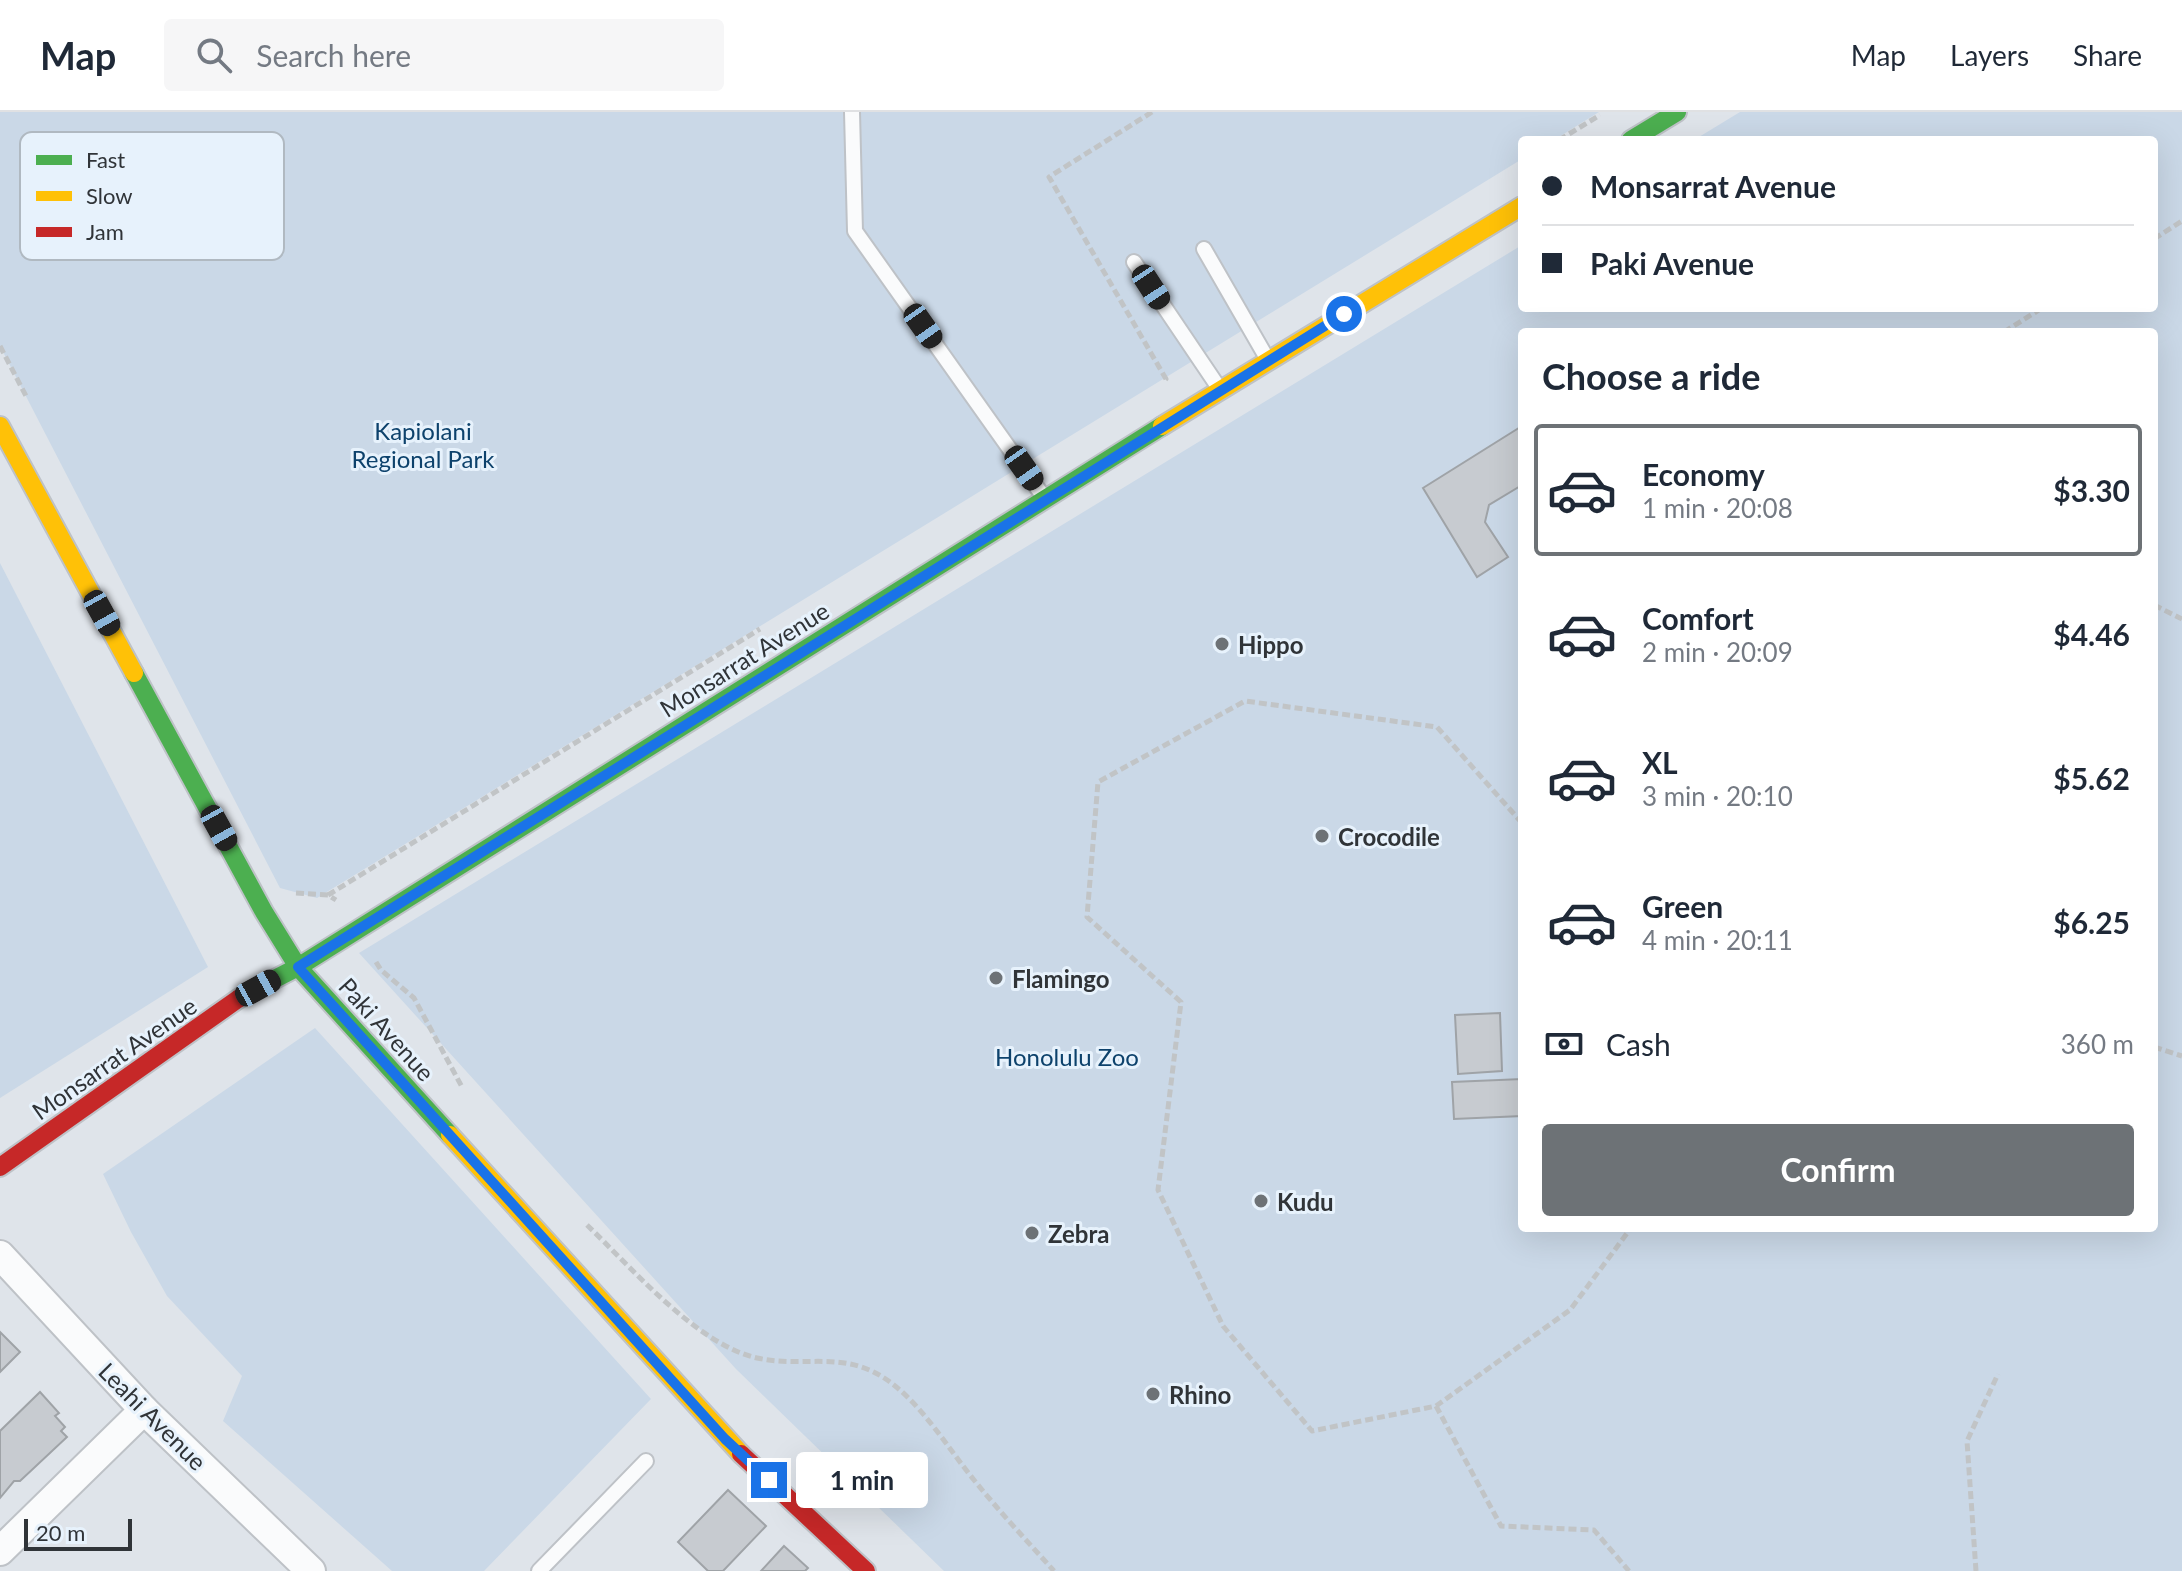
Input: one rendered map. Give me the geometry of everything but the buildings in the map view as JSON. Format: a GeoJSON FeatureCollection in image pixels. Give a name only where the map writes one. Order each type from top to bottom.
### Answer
{"type":"FeatureCollection","features":[{"type":"Feature","properties":{"kind":"street"},"geometry":{"type":"LineString","coordinates":[[1638,136],[1677,112]]}},
{"type":"Feature","properties":{"kind":"street","name":"Monsarrat Avenue"},"geometry":{"type":"LineString","coordinates":[[0,1167],[238,999],[298,967],[1268,360],[1518,208]]}},
{"type":"Feature","properties":{"kind":"street","name":"Paki Avenue"},"geometry":{"type":"LineString","coordinates":[[0,426],[264,912],[298,967],[725,1439],[866,1571]]}},
{"type":"Feature","properties":{"kind":"street","name":"Leahi Avenue"},"geometry":{"type":"LineString","coordinates":[[0,1255],[144,1410],[311,1571]]}},
{"type":"Feature","properties":{"kind":"street"},"geometry":{"type":"LineString","coordinates":[[0,1551],[144,1410]]}},
{"type":"Feature","properties":{"kind":"lane"},"geometry":{"type":"LineString","coordinates":[[852,112],[855,231],[1046,499]]}},
{"type":"Feature","properties":{"kind":"lane"},"geometry":{"type":"LineString","coordinates":[[1204,249],[1268,360]]}},
{"type":"Feature","properties":{"kind":"lane"},"geometry":{"type":"LineString","coordinates":[[1134,262],[1220,390]]}},
{"type":"Feature","properties":{"kind":"lane"},"geometry":{"type":"LineString","coordinates":[[539,1571],[646,1461]]}},
{"type":"Feature","properties":{"kind":"path"},"geometry":{"type":"LineString","coordinates":[[1152,112],[1049,177],[1166,379],[1153,387]]}},
{"type":"Feature","properties":{"kind":"path"},"geometry":{"type":"LineString","coordinates":[[1566,136],[1605,112]]}},
{"type":"Feature","properties":{"kind":"path"},"geometry":{"type":"LineString","coordinates":[[2158,236],[2182,221]]}},
{"type":"Feature","properties":{"kind":"path"},"geometry":{"type":"LineString","coordinates":[[2010,328],[2036,312]]}},
{"type":"Feature","properties":{"kind":"path"},"geometry":{"type":"LineString","coordinates":[[2158,607],[2182,619]]}},
{"type":"Feature","properties":{"kind":"path"},"geometry":{"type":"LineString","coordinates":[[328,895],[768,624]]}},
{"type":"Feature","properties":{"kind":"path"},"geometry":{"type":"LineString","coordinates":[[1518,818],[1437,727],[1245,701],[1098,782],[1087,917],[1181,1002],[1158,1190],[1223,1326],[1312,1431],[1436,1406],[1570,1310],[1628,1232]]}},
{"type":"Feature","properties":{"kind":"path"},"geometry":{"type":"LineString","coordinates":[[381,970],[414,998],[460,1085],[470,1096]]}},
{"type":"Feature","properties":{"kind":"path"},"geometry":{"type":"LineString","coordinates":[[2158,1048],[2182,1056]]}},
{"type":"Feature","properties":{"kind":"path"},"geometry":{"type":"LineString","coordinates":[[581,1219],[691,1324],[732,1349],[779,1361],[837,1360],[885,1378],[929,1423],[974,1481],[1054,1571]]}},
{"type":"Feature","properties":{"kind":"path"},"geometry":{"type":"LineString","coordinates":[[1976,1571],[1967,1441],[1998,1374]]}},
{"type":"Feature","properties":{"kind":"path"},"geometry":{"type":"LineString","coordinates":[[1436,1406],[1501,1526],[1594,1530],[1629,1571]]}},
{"type":"Feature","properties":{"kind":"green space","name":"Kapiolani Regional Park"},"geometry":{"type":"Polygon","coordinates":[[[0,112],[1599,112],[1560,136],[1518,136],[1518,161],[317,898],[280,888],[0,346],[0,112]]]}},
{"type":"Feature","properties":{"kind":"green space","name":"Honolulu Zoo"},"geometry":{"type":"Polygon","coordinates":[[[1740,112],[2182,112],[2182,1571],[944,1571],[736,1369],[359,953],[1518,247],[1518,312],[2158,312],[2158,136],[1701,136],[1740,112]]]}},
{"type":"Feature","properties":{"kind":"green space"},"geometry":{"type":"Polygon","coordinates":[[[0,563],[208,967],[0,1098],[0,563]]]}},
{"type":"Feature","properties":{"kind":"green space"},"geometry":{"type":"Polygon","coordinates":[[[315,1028],[651,1399],[484,1571],[392,1571],[223,1421],[242,1376],[167,1296],[103,1174],[315,1028]]]}},
{"type":"Feature","properties":{"kind":"traffic: fast"},"geometry":{"type":"LineString","coordinates":[[1638,136],[1677,112]]}},
{"type":"Feature","properties":{"kind":"traffic: fast"},"geometry":{"type":"LineString","coordinates":[[267,983],[298,967],[1162,426]]}},
{"type":"Feature","properties":{"kind":"traffic: fast"},"geometry":{"type":"LineString","coordinates":[[134,673],[264,912],[298,967],[450,1135]]}},
{"type":"Feature","properties":{"kind":"traffic: slow"},"geometry":{"type":"LineString","coordinates":[[1162,426],[1518,208]]}},
{"type":"Feature","properties":{"kind":"traffic: slow"},"geometry":{"type":"LineString","coordinates":[[0,426],[134,673]]}},
{"type":"Feature","properties":{"kind":"traffic: slow"},"geometry":{"type":"LineString","coordinates":[[450,1135],[741,1454]]}},
{"type":"Feature","properties":{"kind":"traffic: jam"},"geometry":{"type":"LineString","coordinates":[[0,1167],[238,999],[267,983]]}},
{"type":"Feature","properties":{"kind":"traffic: jam"},"geometry":{"type":"LineString","coordinates":[[741,1454],[866,1571]]}},
{"type":"Feature","properties":{"kind":"place","name":"Hippo"},"geometry":{"type":"Point","coordinates":[1222,644]}},
{"type":"Feature","properties":{"kind":"place","name":"Crocodile"},"geometry":{"type":"Point","coordinates":[1322,836]}},
{"type":"Feature","properties":{"kind":"place","name":"Flamingo"},"geometry":{"type":"Point","coordinates":[996,978]}},
{"type":"Feature","properties":{"kind":"place","name":"Kudu"},"geometry":{"type":"Point","coordinates":[1261,1201]}},
{"type":"Feature","properties":{"kind":"place","name":"Zebra"},"geometry":{"type":"Point","coordinates":[1032,1233]}},
{"type":"Feature","properties":{"kind":"place","name":"Rhino"},"geometry":{"type":"Point","coordinates":[1153,1394]}},
{"type":"Feature","properties":{"kind":"route"},"geometry":{"type":"LineString","coordinates":[[769,1480],[725,1439],[298,967],[1344,314]]}}]}
